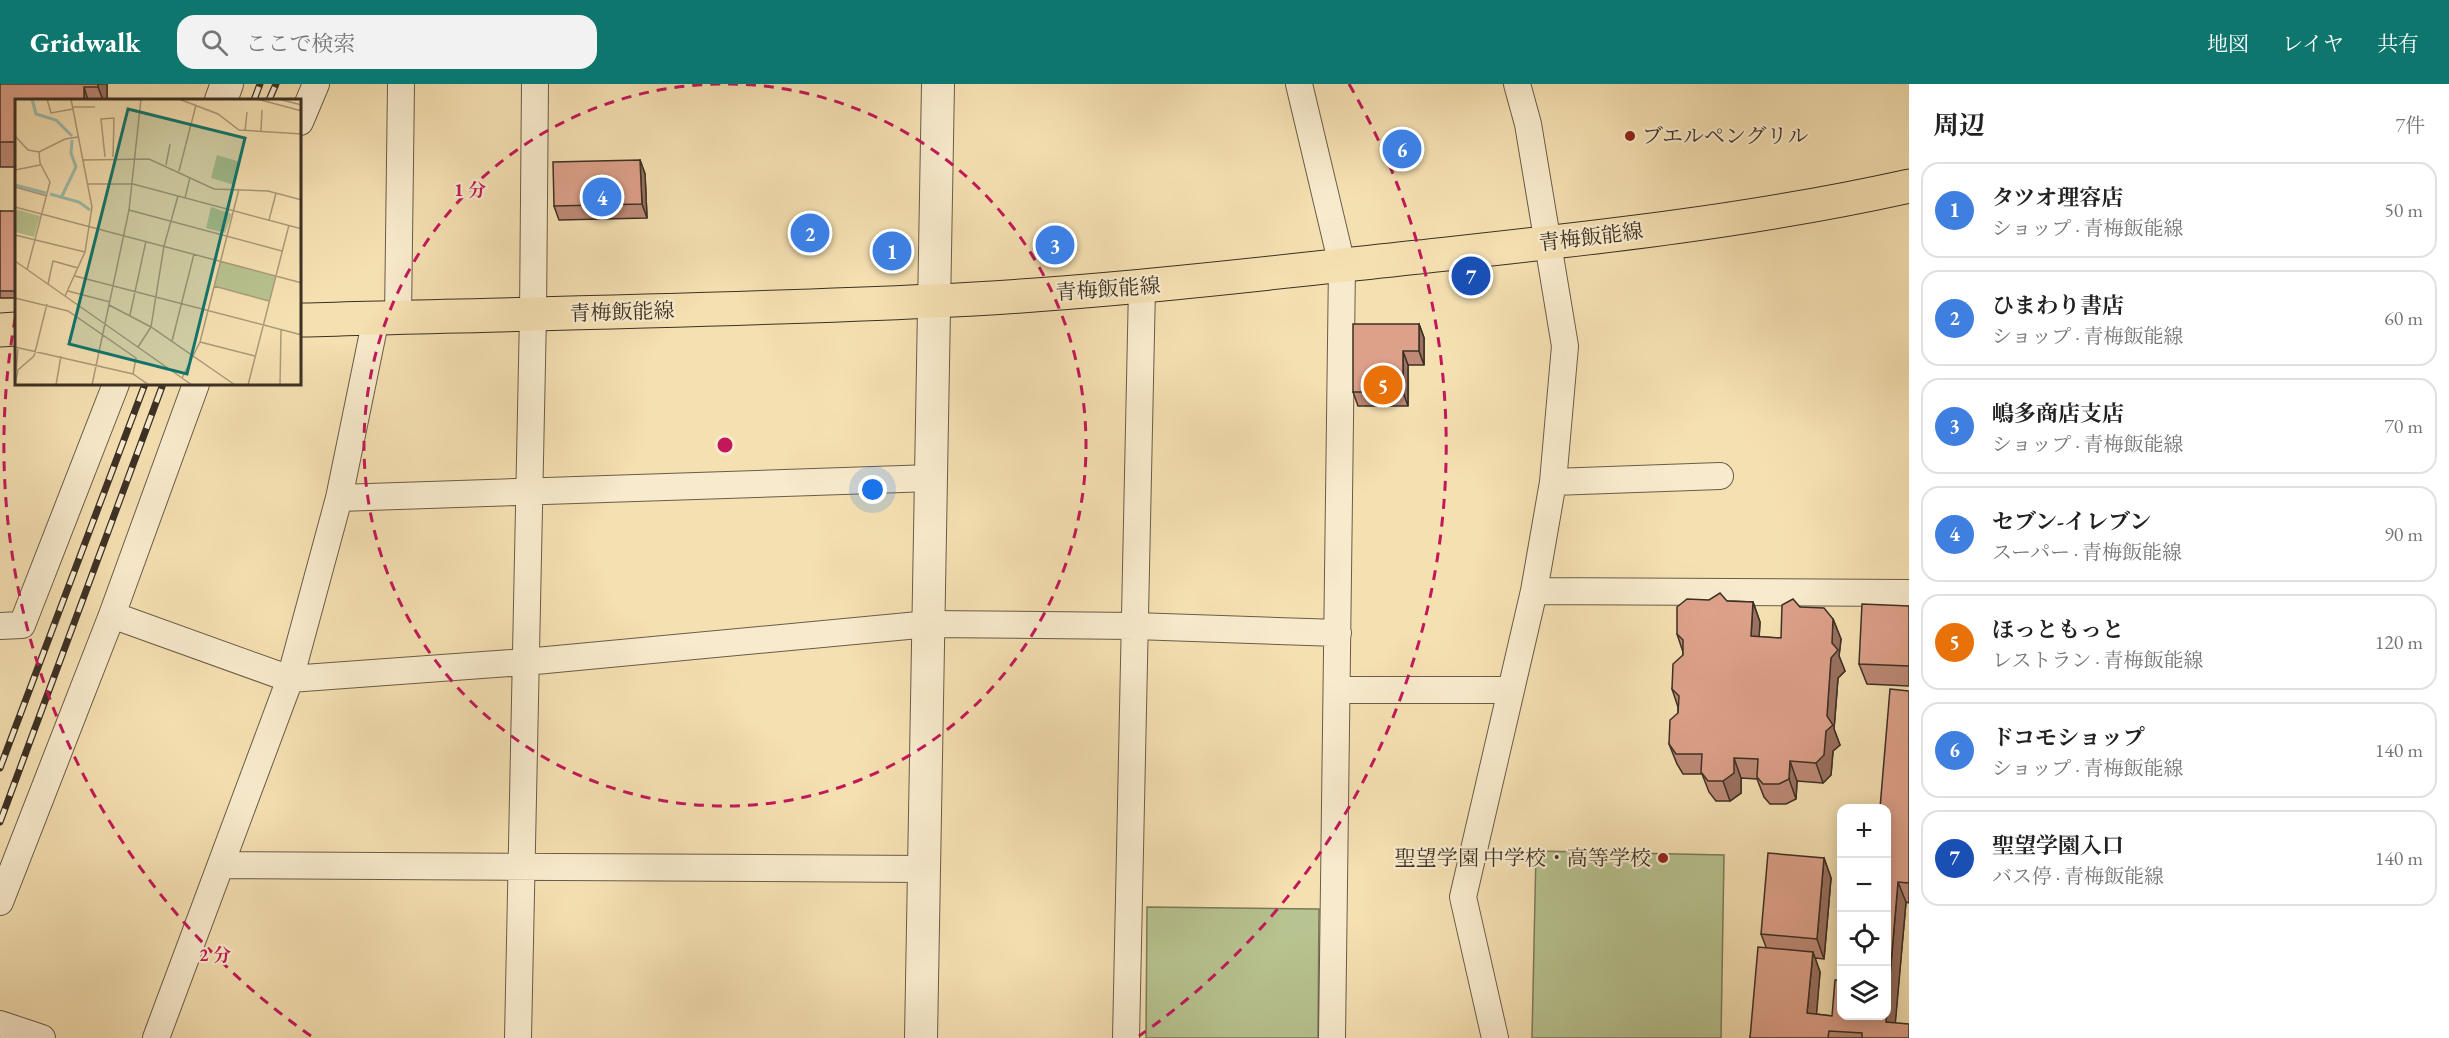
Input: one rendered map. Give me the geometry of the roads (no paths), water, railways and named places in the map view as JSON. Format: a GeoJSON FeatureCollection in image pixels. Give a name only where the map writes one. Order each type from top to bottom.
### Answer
{"type":"FeatureCollection","features":[{"type":"Feature","properties":{"kind":"main road","name":"青梅飯能線"},"geometry":{"type":"LineString","coordinates":[[302,320],[533,315],[935,301],[1142,287],[1550,243],[1718,222],[1909,186]]}},
{"type":"Feature","properties":{"kind":"main road"},"geometry":{"type":"LineString","coordinates":[[0,330],[15,329]]}},
{"type":"Feature","properties":{"kind":"street"},"geometry":{"type":"LineString","coordinates":[[221,99],[227,84]]}},
{"type":"Feature","properties":{"kind":"street"},"geometry":{"type":"LineString","coordinates":[[302,117],[316,84]]}},
{"type":"Feature","properties":{"kind":"street"},"geometry":{"type":"LineString","coordinates":[[156,1038],[290,679],[387,318],[401,84]]}},
{"type":"Feature","properties":{"kind":"street"},"geometry":{"type":"LineString","coordinates":[[518,1038],[533,315],[535,84]]}},
{"type":"Feature","properties":{"kind":"street"},"geometry":{"type":"LineString","coordinates":[[921,1038],[938,84]]}},
{"type":"Feature","properties":{"kind":"street"},"geometry":{"type":"LineString","coordinates":[[1299,84],[1342,265],[1332,1038]]}},
{"type":"Feature","properties":{"kind":"street"},"geometry":{"type":"LineString","coordinates":[[1494,1038],[1463,897],[1534,591],[1553,482],[1565,346],[1550,243],[1528,124],[1517,84]]}},
{"type":"Feature","properties":{"kind":"street"},"geometry":{"type":"LineString","coordinates":[[1126,1038],[1142,287]]}},
{"type":"Feature","properties":{"kind":"street"},"geometry":{"type":"LineString","coordinates":[[0,626],[22,625],[115,386]]}},
{"type":"Feature","properties":{"kind":"street"},"geometry":{"type":"LineString","coordinates":[[0,902],[112,615],[195,386]]}},
{"type":"Feature","properties":{"kind":"street"},"geometry":{"type":"LineString","coordinates":[[1553,482],[1720,476]]}},
{"type":"Feature","properties":{"kind":"street"},"geometry":{"type":"LineString","coordinates":[[339,498],[932,478]]}},
{"type":"Feature","properties":{"kind":"street"},"geometry":{"type":"LineString","coordinates":[[1534,591],[1909,593]]}},
{"type":"Feature","properties":{"kind":"street"},"geometry":{"type":"LineString","coordinates":[[112,615],[290,679],[525,662],[929,624],[1135,626],[1338,633]]}},
{"type":"Feature","properties":{"kind":"street"},"geometry":{"type":"LineString","coordinates":[[1337,690],[1510,690]]}},
{"type":"Feature","properties":{"kind":"street"},"geometry":{"type":"LineString","coordinates":[[222,865],[925,869]]}},
{"type":"Feature","properties":{"kind":"street"},"geometry":{"type":"LineString","coordinates":[[0,1024],[42,1038]]}},
{"type":"Feature","properties":{"kind":"railway"},"geometry":{"type":"LineString","coordinates":[[254,99],[260,84]]}},
{"type":"Feature","properties":{"kind":"railway"},"geometry":{"type":"LineString","coordinates":[[269,99],[276,84]]}},
{"type":"Feature","properties":{"kind":"railway"},"geometry":{"type":"LineString","coordinates":[[0,768],[144,386]]}},
{"type":"Feature","properties":{"kind":"railway"},"geometry":{"type":"LineString","coordinates":[[0,822],[162,386]]}},
{"type":"Feature","properties":{"kind":"place","name":"ブエルペングリル"},"geometry":{"type":"Point","coordinates":[1630,136]}},
{"type":"Feature","properties":{"kind":"place","name":"ドコモショップ"},"geometry":{"type":"Point","coordinates":[1402,149]}},
{"type":"Feature","properties":{"kind":"place","name":"セブン-イレブン"},"geometry":{"type":"Point","coordinates":[602,197]}},
{"type":"Feature","properties":{"kind":"place","name":"ひまわり書店"},"geometry":{"type":"Point","coordinates":[810,233]}},
{"type":"Feature","properties":{"kind":"place","name":"嶋多商店支店"},"geometry":{"type":"Point","coordinates":[1055,245]}},
{"type":"Feature","properties":{"kind":"place","name":"タツオ理容店"},"geometry":{"type":"Point","coordinates":[892,251]}},
{"type":"Feature","properties":{"kind":"place","name":"聖望学園入口"},"geometry":{"type":"Point","coordinates":[1471,276]}},
{"type":"Feature","properties":{"kind":"place","name":"ほっともっと"},"geometry":{"type":"Point","coordinates":[1383,385]}},
{"type":"Feature","properties":{"kind":"place","name":"聖望学園 中学校・高等学校"},"geometry":{"type":"Point","coordinates":[1663,858]}}]}
